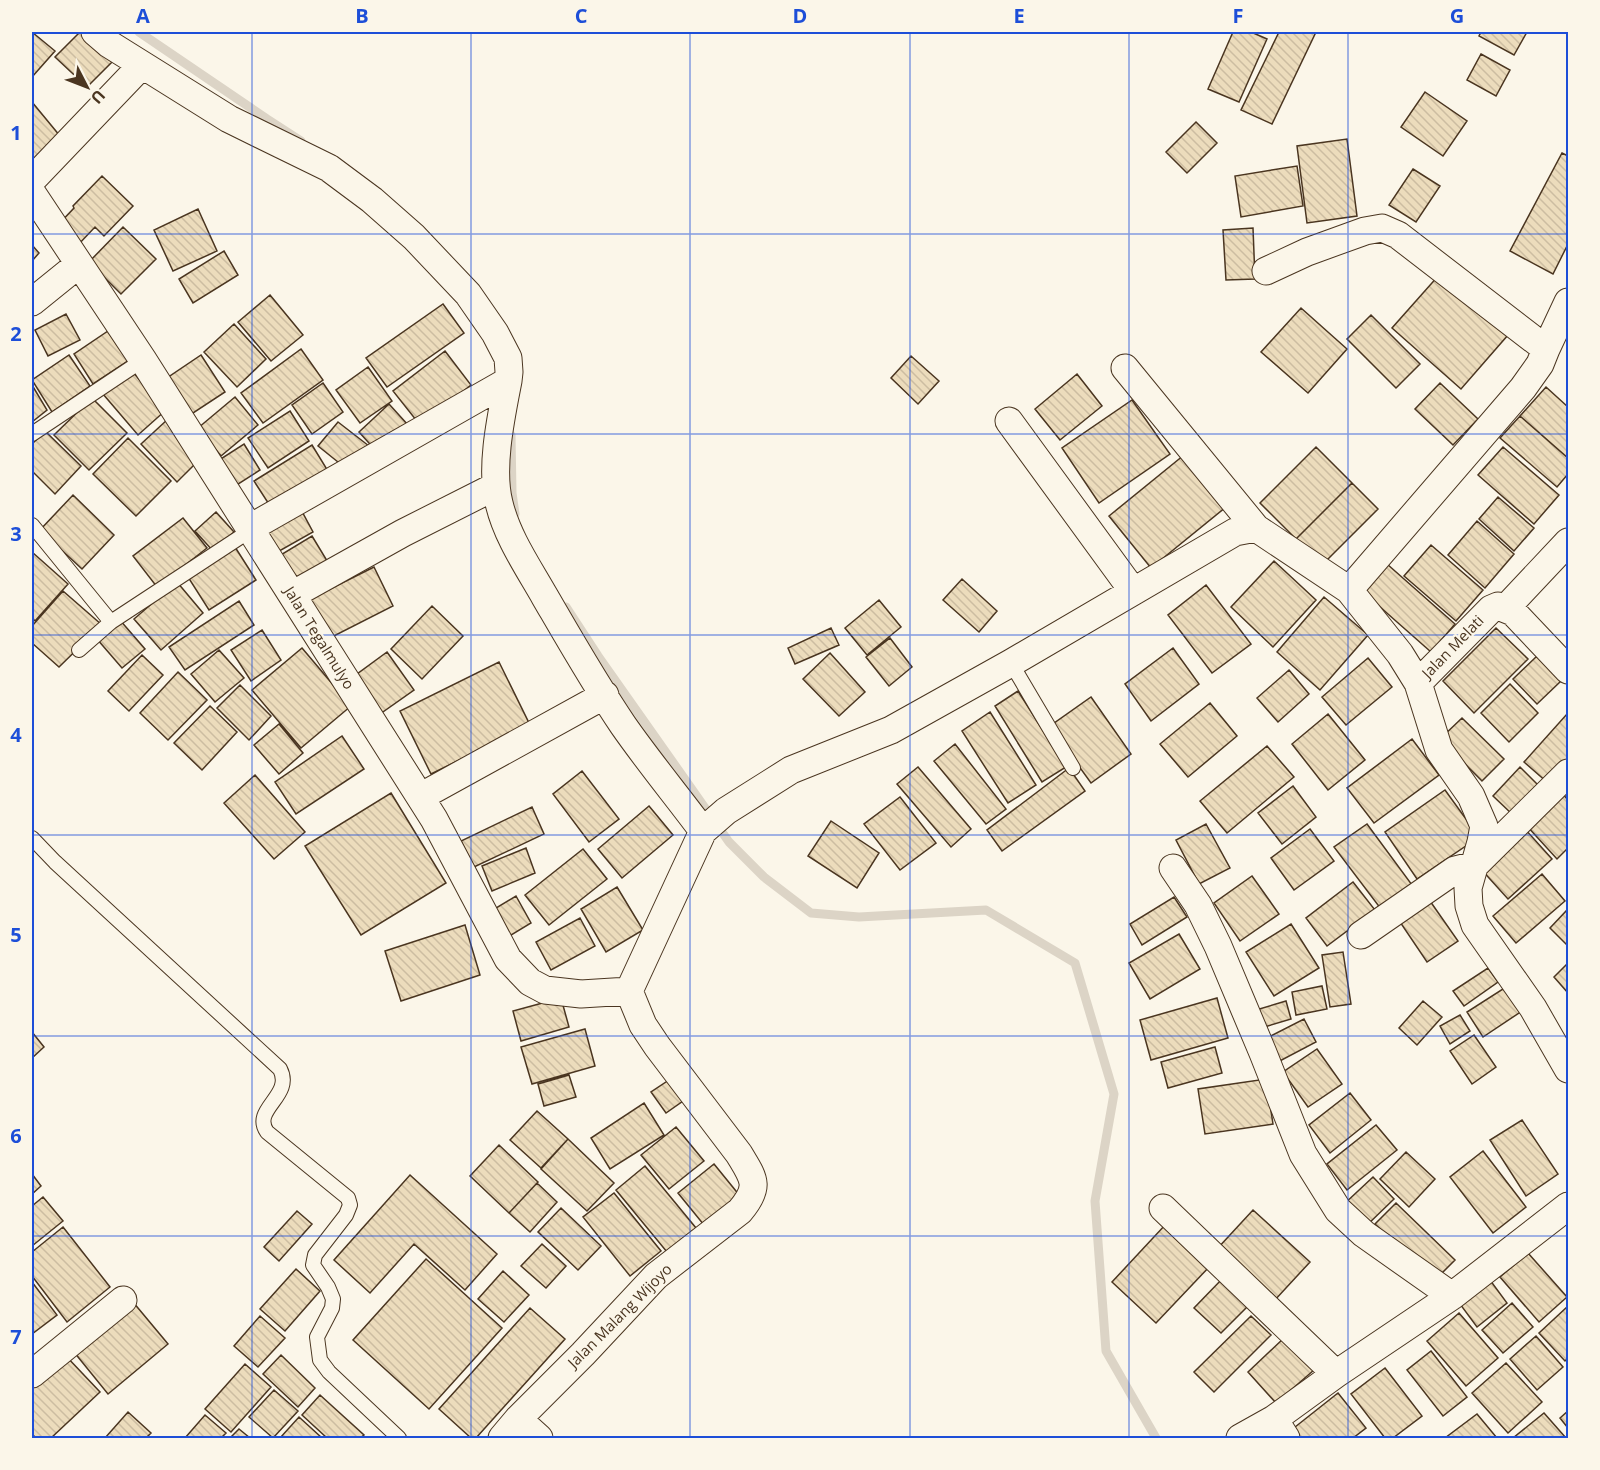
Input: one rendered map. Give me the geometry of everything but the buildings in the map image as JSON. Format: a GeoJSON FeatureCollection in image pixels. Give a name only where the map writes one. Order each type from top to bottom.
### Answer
{"type":"FeatureCollection","features":[{"type":"Feature","properties":{"kind":"street"},"geometry":{"type":"LineString","coordinates":[[95,32],[109,44],[229,119],[329,168],[372,200],[414,237],[468,294],[495,333],[508,358],[509,372],[501,420],[496,486],[499,504],[510,536],[624,725],[713,822]]}},
{"type":"Feature","properties":{"kind":"street"},"geometry":{"type":"LineString","coordinates":[[32,180],[142,65]]}},
{"type":"Feature","properties":{"kind":"street","name":"Jalan Tegalmulyo"},"geometry":{"type":"LineString","coordinates":[[32,193],[143,360],[434,819],[508,959],[530,982],[545,990],[581,994],[629,991]]}},
{"type":"Feature","properties":{"kind":"street"},"geometry":{"type":"LineString","coordinates":[[1266,271],[1307,252],[1365,231],[1382,228],[1398,235],[1543,357]]}},
{"type":"Feature","properties":{"kind":"street"},"geometry":{"type":"LineString","coordinates":[[32,302],[79,264]]}},
{"type":"Feature","properties":{"kind":"street"},"geometry":{"type":"LineString","coordinates":[[1349,590],[1523,388],[1565,318]]}},
{"type":"Feature","properties":{"kind":"street"},"geometry":{"type":"LineString","coordinates":[[1125,368],[1256,528],[1349,590],[1400,654],[1418,684],[1439,750],[1471,796],[1484,826],[1468,888],[1469,906],[1475,925],[1565,1053]]}},
{"type":"Feature","properties":{"kind":"street"},"geometry":{"type":"LineString","coordinates":[[250,529],[508,381]]}},
{"type":"Feature","properties":{"kind":"street"},"geometry":{"type":"LineString","coordinates":[[1009,421],[1133,591]]}},
{"type":"Feature","properties":{"kind":"street"},"geometry":{"type":"LineString","coordinates":[[292,595],[403,533],[496,486]]}},
{"type":"Feature","properties":{"kind":"street"},"geometry":{"type":"LineString","coordinates":[[629,991],[713,822],[791,770],[891,730],[1011,663],[1234,532],[1256,528]]}},
{"type":"Feature","properties":{"kind":"street"},"geometry":{"type":"LineString","coordinates":[[1569,542],[1506,608],[1518,615],[1569,670]]}},
{"type":"Feature","properties":{"kind":"street","name":"Jalan Melati"},"geometry":{"type":"LineString","coordinates":[[1418,684],[1491,609],[1498,606],[1506,608]]}},
{"type":"Feature","properties":{"kind":"street"},"geometry":{"type":"LineString","coordinates":[[420,797],[605,695]]}},
{"type":"Feature","properties":{"kind":"street"},"geometry":{"type":"LineString","coordinates":[[1361,935],[1455,870],[1475,865],[1569,773]]}},
{"type":"Feature","properties":{"kind":"street"},"geometry":{"type":"LineString","coordinates":[[1173,868],[1198,905],[1218,946],[1303,1154],[1338,1210],[1364,1234],[1452,1296]]}},
{"type":"Feature","properties":{"kind":"street","name":"Jalan Malang Wijoyo"},"geometry":{"type":"LineString","coordinates":[[510,1429],[656,1276],[740,1211],[750,1199],[754,1188],[749,1170],[739,1154],[643,1025],[629,991]]}},
{"type":"Feature","properties":{"kind":"street"},"geometry":{"type":"LineString","coordinates":[[1240,1438],[1280,1429],[1336,1374],[1452,1296],[1569,1206]]}},
{"type":"Feature","properties":{"kind":"street"},"geometry":{"type":"LineString","coordinates":[[1163,1208],[1336,1374]]}},
{"type":"Feature","properties":{"kind":"street"},"geometry":{"type":"LineString","coordinates":[[32,1374],[123,1300]]}},
{"type":"Feature","properties":{"kind":"street"},"geometry":{"type":"LineString","coordinates":[[510,1429],[538,1438]]}},
{"type":"Feature","properties":{"kind":"lane"},"geometry":{"type":"LineString","coordinates":[[32,434],[143,360]]}},
{"type":"Feature","properties":{"kind":"lane"},"geometry":{"type":"LineString","coordinates":[[32,525],[111,622]]}},
{"type":"Feature","properties":{"kind":"lane"},"geometry":{"type":"LineString","coordinates":[[79,650],[111,622],[250,529]]}},
{"type":"Feature","properties":{"kind":"lane"},"geometry":{"type":"LineString","coordinates":[[1011,663],[1073,768]]}},
{"type":"Feature","properties":{"kind":"lane"},"geometry":{"type":"LineString","coordinates":[[32,838],[284,1075],[282,1089],[262,1119],[263,1126],[267,1132],[348,1198],[350,1205],[346,1215],[315,1254],[313,1265],[333,1299],[333,1308],[317,1337],[320,1360],[329,1372],[399,1438]]}},
{"type":"Feature","properties":{"kind":"waterway"},"geometry":{"type":"LineString","coordinates":[[139,32],[301,141]]}},
{"type":"Feature","properties":{"kind":"waterway"},"geometry":{"type":"LineString","coordinates":[[511,435],[512,493],[515,514]]}},
{"type":"Feature","properties":{"kind":"waterway"},"geometry":{"type":"LineString","coordinates":[[566,607],[729,842],[764,877],[811,913],[859,917],[986,910],[1075,963],[1114,1094],[1095,1201],[1106,1351],[1156,1438]]}}]}
